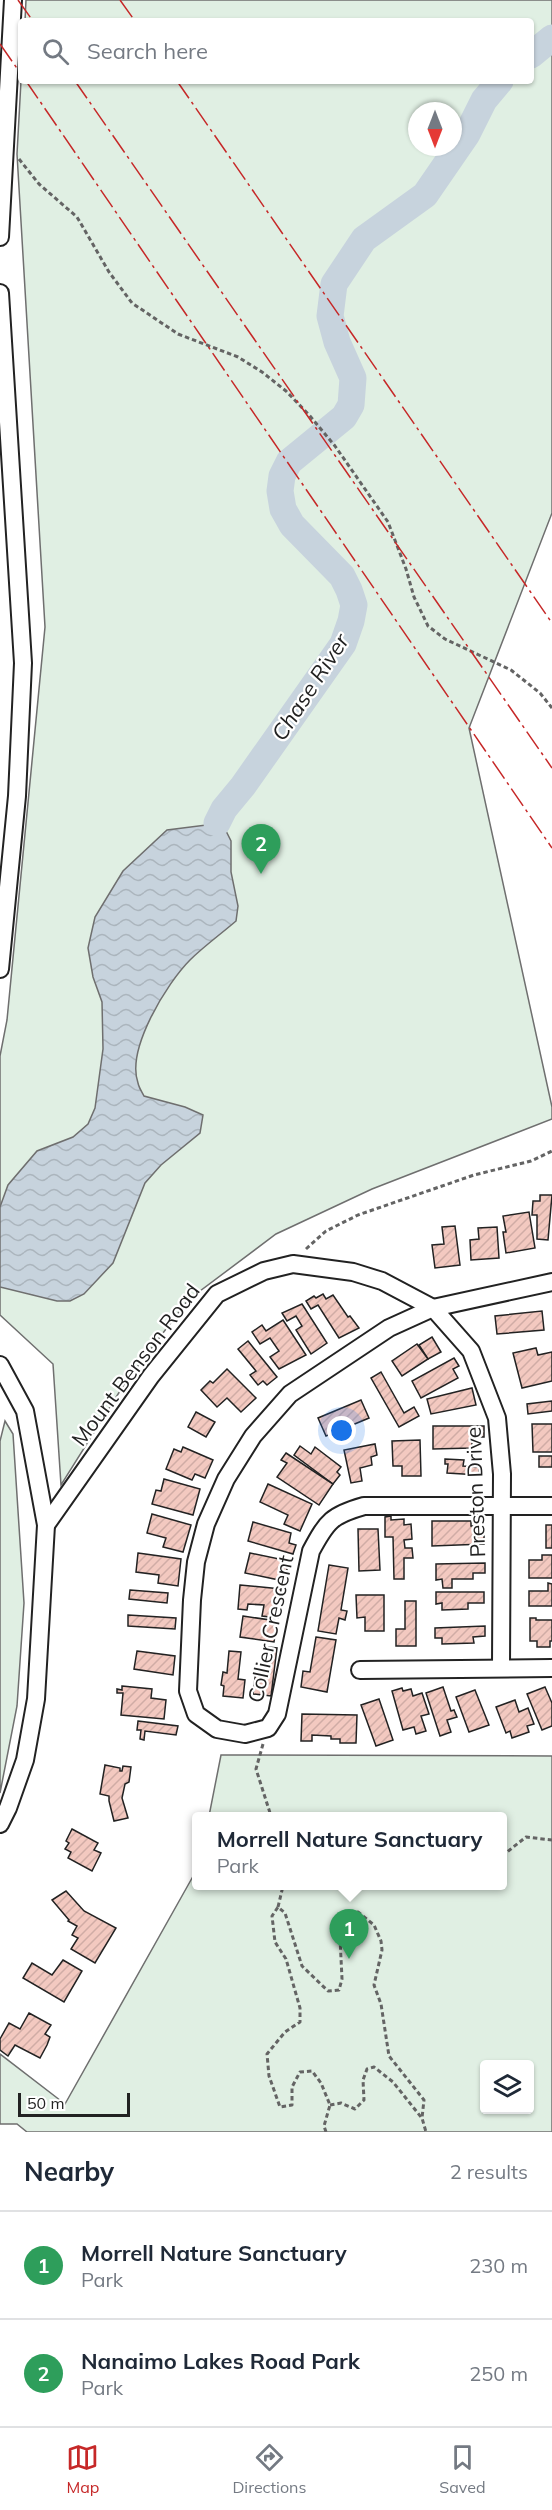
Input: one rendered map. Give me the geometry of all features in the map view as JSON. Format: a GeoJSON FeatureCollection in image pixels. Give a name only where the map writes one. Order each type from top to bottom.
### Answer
{"type":"FeatureCollection","features":[{"type":"Feature","properties":{"kind":"street"},"geometry":{"type":"LineString","coordinates":[[0,237],[13,0]]}},
{"type":"Feature","properties":{"kind":"street"},"geometry":{"type":"LineString","coordinates":[[0,293],[23,663],[17,796],[0,969]]}},
{"type":"Feature","properties":{"kind":"street","name":"Mount Benson Road"},"geometry":{"type":"LineString","coordinates":[[46,1525],[151,1376],[217,1294],[264,1271],[288,1265],[324,1267]]}},
{"type":"Feature","properties":{"kind":"street","name":"Preston Drive"},"geometry":{"type":"LineString","coordinates":[[324,1267],[353,1272],[382,1281],[433,1308],[471,1352],[497,1418],[502,1474],[501,1667]]}},
{"type":"Feature","properties":{"kind":"street","name":"Collier Crescent"},"geometry":{"type":"LineString","coordinates":[[552,1282],[433,1308],[389,1328],[290,1394],[253,1436],[226,1479],[206,1524],[196,1562],[188,1691],[196,1714],[217,1729],[245,1734],[268,1728],[277,1714],[311,1551],[323,1529],[340,1513],[364,1506],[552,1506]]}},
{"type":"Feature","properties":{"kind":"street"},"geometry":{"type":"LineString","coordinates":[[0,1365],[25,1411],[46,1525],[36,1699],[25,1760],[0,1824]]}},
{"type":"Feature","properties":{"kind":"street"},"geometry":{"type":"LineString","coordinates":[[360,1670],[552,1668]]}},
{"type":"Feature","properties":{"kind":"path"},"geometry":{"type":"LineString","coordinates":[[18,158],[39,184],[77,217],[109,272],[132,303],[178,334],[238,357],[262,372],[286,390],[310,416],[335,446],[388,522],[414,597],[428,626],[445,639],[511,670],[540,693],[552,708]]}},
{"type":"Feature","properties":{"kind":"path"},"geometry":{"type":"LineString","coordinates":[[288,1265],[326,1231],[358,1215],[474,1174],[531,1161],[552,1151]]}},
{"type":"Feature","properties":{"kind":"path"},"geometry":{"type":"LineString","coordinates":[[268,1728],[256,1768],[270,1812]]}},
{"type":"Feature","properties":{"kind":"path"},"geometry":{"type":"LineString","coordinates":[[507,1852],[526,1837],[552,1840]]}},
{"type":"Feature","properties":{"kind":"path"},"geometry":{"type":"LineString","coordinates":[[282,1890],[278,1907],[272,1916],[275,1941],[286,1959],[300,2008],[300,2022],[285,2032],[267,2054],[269,2076],[280,2107],[292,2105],[292,2087],[300,2072],[312,2071],[321,2083],[330,2105],[324,2126],[326,2132]]}},
{"type":"Feature","properties":{"kind":"path"},"geometry":{"type":"LineString","coordinates":[[278,1907],[285,1913],[302,1966],[328,1991],[339,1989],[342,1978],[340,1938],[348,1916],[358,1912],[374,1925],[382,1950],[374,1985],[381,2004],[389,2056],[424,2100],[422,2118],[426,2132]]}},
{"type":"Feature","properties":{"kind":"path"},"geometry":{"type":"LineString","coordinates":[[330,2105],[341,2103],[355,2109],[364,2100],[363,2080],[367,2070],[374,2067],[393,2082],[422,2118]]}},
{"type":"Feature","properties":{"kind":"green space"},"geometry":{"type":"Polygon","coordinates":[[[26,0],[552,0],[552,513],[469,728],[552,1107],[552,1119],[372,1189],[276,1234],[188,1300],[125,1383],[61,1485],[53,1364],[0,1315],[0,1056],[7,1020],[45,627],[17,154],[21,84],[534,84],[534,18],[25,18],[26,0]]]}},
{"type":"Feature","properties":{"kind":"green space"},"geometry":{"type":"Polygon","coordinates":[[[5,1421],[13,1434],[24,1603],[17,1706],[0,1793],[0,1441],[5,1421]]]}},
{"type":"Feature","properties":{"kind":"green space"},"geometry":{"type":"Polygon","coordinates":[[[221,1755],[552,1756],[552,2132],[27,2132],[17,2124],[0,2124],[0,2054],[65,2104],[192,1878],[192,1890],[507,1890],[507,1812],[210,1812],[221,1755]]]}},
{"type":"Feature","properties":{"kind":"water"},"geometry":{"type":"Polygon","coordinates":[[[222,823],[231,841],[231,872],[238,906],[236,921],[190,960],[170,984],[143,1035],[136,1069],[138,1085],[144,1096],[185,1107],[203,1115],[200,1133],[161,1165],[145,1183],[113,1263],[84,1294],[70,1301],[57,1301],[0,1287],[0,1207],[8,1185],[37,1151],[73,1137],[88,1124],[95,1108],[103,1049],[102,1002],[93,977],[88,948],[95,917],[123,871],[167,830],[222,823]]]}},
{"type":"Feature","properties":{"kind":"building"},"geometry":{"type":"Polygon","coordinates":[[[540,1195],[552,1195],[548,1240],[537,1239],[537,1215],[532,1215],[533,1201],[540,1201],[540,1195]]]}},
{"type":"Feature","properties":{"kind":"building"},"geometry":{"type":"Polygon","coordinates":[[[529,1212],[535,1248],[506,1253],[503,1216],[529,1212]]]}},
{"type":"Feature","properties":{"kind":"building"},"geometry":{"type":"Polygon","coordinates":[[[455,1226],[460,1265],[435,1268],[432,1245],[444,1244],[442,1227],[455,1226]]]}},
{"type":"Feature","properties":{"kind":"building"},"geometry":{"type":"Polygon","coordinates":[[[497,1227],[499,1258],[471,1260],[470,1240],[479,1239],[478,1228],[497,1227]]]}},
{"type":"Feature","properties":{"kind":"building"},"geometry":{"type":"Polygon","coordinates":[[[323,1294],[326,1299],[333,1295],[348,1317],[350,1316],[359,1328],[339,1338],[318,1305],[311,1309],[306,1301],[323,1294]]]}},
{"type":"Feature","properties":{"kind":"building"},"geometry":{"type":"Polygon","coordinates":[[[302,1304],[327,1343],[311,1354],[296,1330],[302,1326],[296,1316],[287,1321],[282,1313],[302,1304]]]}},
{"type":"Feature","properties":{"kind":"building"},"geometry":{"type":"Polygon","coordinates":[[[542,1311],[544,1330],[497,1334],[495,1316],[542,1311]]]}},
{"type":"Feature","properties":{"kind":"building"},"geometry":{"type":"Polygon","coordinates":[[[283,1320],[306,1355],[279,1369],[270,1357],[279,1351],[270,1338],[260,1344],[252,1332],[262,1325],[266,1331],[283,1320]]]}},
{"type":"Feature","properties":{"kind":"building"},"geometry":{"type":"Polygon","coordinates":[[[432,1337],[441,1352],[428,1359],[419,1345],[432,1337]]]}},
{"type":"Feature","properties":{"kind":"building"},"geometry":{"type":"Polygon","coordinates":[[[248,1341],[277,1377],[267,1385],[263,1381],[258,1385],[250,1375],[256,1371],[238,1349],[248,1341]]]}},
{"type":"Feature","properties":{"kind":"building"},"geometry":{"type":"Polygon","coordinates":[[[417,1344],[428,1359],[402,1376],[392,1361],[417,1344]]]}},
{"type":"Feature","properties":{"kind":"building"},"geometry":{"type":"Polygon","coordinates":[[[536,1348],[538,1355],[552,1352],[552,1381],[522,1388],[513,1353],[536,1348]]]}},
{"type":"Feature","properties":{"kind":"building"},"geometry":{"type":"Polygon","coordinates":[[[454,1358],[459,1366],[453,1369],[458,1378],[421,1398],[412,1381],[454,1358]]]}},
{"type":"Feature","properties":{"kind":"building"},"geometry":{"type":"Polygon","coordinates":[[[227,1369],[256,1398],[241,1412],[227,1398],[217,1407],[201,1390],[210,1381],[213,1383],[227,1369]]]}},
{"type":"Feature","properties":{"kind":"building"},"geometry":{"type":"Polygon","coordinates":[[[381,1372],[404,1413],[414,1407],[419,1416],[399,1427],[371,1378],[381,1372]]]}},
{"type":"Feature","properties":{"kind":"building"},"geometry":{"type":"Polygon","coordinates":[[[472,1388],[476,1405],[431,1414],[427,1399],[472,1388]]]}},
{"type":"Feature","properties":{"kind":"building"},"geometry":{"type":"Polygon","coordinates":[[[361,1400],[369,1418],[326,1436],[318,1418],[361,1400]]]}},
{"type":"Feature","properties":{"kind":"building"},"geometry":{"type":"Polygon","coordinates":[[[552,1401],[552,1411],[528,1414],[527,1404],[552,1401]]]}},
{"type":"Feature","properties":{"kind":"building"},"geometry":{"type":"Polygon","coordinates":[[[196,1412],[215,1422],[206,1437],[188,1427],[196,1412]]]}},
{"type":"Feature","properties":{"kind":"building"},"geometry":{"type":"Polygon","coordinates":[[[532,1424],[552,1424],[552,1452],[533,1452],[532,1424]]]}},
{"type":"Feature","properties":{"kind":"building"},"geometry":{"type":"Polygon","coordinates":[[[433,1426],[484,1426],[484,1437],[472,1437],[472,1448],[433,1449],[433,1426]]]}},
{"type":"Feature","properties":{"kind":"building"},"geometry":{"type":"Polygon","coordinates":[[[420,1440],[421,1476],[402,1476],[402,1466],[393,1466],[392,1441],[420,1440]]]}},
{"type":"Feature","properties":{"kind":"building"},"geometry":{"type":"Polygon","coordinates":[[[375,1444],[377,1455],[371,1457],[372,1465],[360,1468],[362,1481],[351,1483],[344,1450],[375,1444]]]}},
{"type":"Feature","properties":{"kind":"building"},"geometry":{"type":"Polygon","coordinates":[[[300,1446],[311,1454],[315,1447],[341,1467],[337,1472],[340,1475],[333,1484],[294,1455],[300,1446]]]}},
{"type":"Feature","properties":{"kind":"building"},"geometry":{"type":"Polygon","coordinates":[[[183,1447],[213,1460],[205,1478],[195,1474],[192,1480],[166,1469],[174,1449],[181,1452],[183,1447]]]}},
{"type":"Feature","properties":{"kind":"building"},"geometry":{"type":"Polygon","coordinates":[[[286,1453],[333,1484],[319,1505],[277,1477],[287,1463],[281,1460],[286,1453]]]}},
{"type":"Feature","properties":{"kind":"building"},"geometry":{"type":"Polygon","coordinates":[[[539,1456],[552,1456],[552,1467],[539,1467],[539,1456]]]}},
{"type":"Feature","properties":{"kind":"building"},"geometry":{"type":"Polygon","coordinates":[[[445,1459],[464,1460],[463,1466],[479,1467],[479,1475],[447,1473],[448,1464],[445,1464],[445,1459]]]}},
{"type":"Feature","properties":{"kind":"building"},"geometry":{"type":"Polygon","coordinates":[[[164,1479],[200,1489],[193,1515],[152,1504],[156,1490],[161,1491],[164,1479]]]}},
{"type":"Feature","properties":{"kind":"building"},"geometry":{"type":"Polygon","coordinates":[[[268,1484],[312,1504],[300,1531],[284,1524],[288,1515],[260,1502],[268,1484]]]}},
{"type":"Feature","properties":{"kind":"building"},"geometry":{"type":"Polygon","coordinates":[[[152,1514],[191,1525],[183,1552],[163,1547],[166,1538],[147,1533],[152,1514]]]}},
{"type":"Feature","properties":{"kind":"building"},"geometry":{"type":"Polygon","coordinates":[[[391,1516],[391,1520],[404,1519],[404,1525],[411,1524],[412,1539],[404,1540],[405,1548],[412,1548],[413,1558],[404,1558],[404,1579],[394,1579],[393,1537],[385,1537],[385,1517],[391,1516]]]}},
{"type":"Feature","properties":{"kind":"building"},"geometry":{"type":"Polygon","coordinates":[[[432,1521],[471,1521],[471,1526],[484,1526],[484,1544],[432,1546],[432,1521]]]}},
{"type":"Feature","properties":{"kind":"building"},"geometry":{"type":"Polygon","coordinates":[[[253,1522],[291,1533],[289,1543],[296,1545],[293,1554],[248,1541],[253,1522]]]}},
{"type":"Feature","properties":{"kind":"building"},"geometry":{"type":"Polygon","coordinates":[[[546,1525],[552,1525],[552,1548],[546,1548],[546,1525]]]}},
{"type":"Feature","properties":{"kind":"building"},"geometry":{"type":"Polygon","coordinates":[[[358,1529],[378,1529],[380,1570],[359,1571],[358,1529]]]}},
{"type":"Feature","properties":{"kind":"building"},"geometry":{"type":"Polygon","coordinates":[[[138,1553],[181,1559],[178,1586],[158,1583],[159,1575],[136,1572],[138,1553]]]}},
{"type":"Feature","properties":{"kind":"building"},"geometry":{"type":"Polygon","coordinates":[[[250,1553],[289,1561],[284,1581],[245,1573],[250,1553]]]}},
{"type":"Feature","properties":{"kind":"building"},"geometry":{"type":"Polygon","coordinates":[[[542,1555],[552,1555],[552,1578],[529,1578],[529,1560],[542,1560],[542,1555]]]}},
{"type":"Feature","properties":{"kind":"building"},"geometry":{"type":"Polygon","coordinates":[[[485,1563],[485,1573],[473,1573],[473,1579],[452,1579],[452,1588],[443,1588],[442,1579],[436,1580],[436,1564],[485,1563]]]}},
{"type":"Feature","properties":{"kind":"building"},"geometry":{"type":"Polygon","coordinates":[[[329,1565],[348,1568],[341,1610],[347,1611],[345,1620],[339,1618],[336,1634],[318,1631],[329,1565]]]}},
{"type":"Feature","properties":{"kind":"building"},"geometry":{"type":"Polygon","coordinates":[[[548,1583],[552,1584],[552,1606],[529,1606],[529,1591],[548,1591],[548,1583]]]}},
{"type":"Feature","properties":{"kind":"building"},"geometry":{"type":"Polygon","coordinates":[[[240,1585],[281,1589],[278,1618],[262,1616],[264,1605],[248,1604],[247,1610],[238,1609],[240,1585]]]}},
{"type":"Feature","properties":{"kind":"building"},"geometry":{"type":"Polygon","coordinates":[[[130,1590],[168,1593],[167,1603],[129,1599],[130,1590]]]}},
{"type":"Feature","properties":{"kind":"building"},"geometry":{"type":"Polygon","coordinates":[[[436,1592],[484,1592],[484,1603],[468,1603],[468,1609],[442,1610],[442,1603],[436,1604],[436,1592]]]}},
{"type":"Feature","properties":{"kind":"building"},"geometry":{"type":"Polygon","coordinates":[[[356,1595],[384,1595],[384,1631],[365,1631],[365,1617],[357,1618],[356,1595]]]}},
{"type":"Feature","properties":{"kind":"building"},"geometry":{"type":"Polygon","coordinates":[[[405,1601],[416,1601],[416,1646],[396,1646],[396,1629],[405,1629],[405,1601]]]}},
{"type":"Feature","properties":{"kind":"building"},"geometry":{"type":"Polygon","coordinates":[[[128,1615],[176,1618],[175,1629],[128,1626],[128,1615]]]}},
{"type":"Feature","properties":{"kind":"building"},"geometry":{"type":"Polygon","coordinates":[[[243,1616],[277,1621],[274,1642],[240,1637],[243,1616]]]}},
{"type":"Feature","properties":{"kind":"building"},"geometry":{"type":"Polygon","coordinates":[[[530,1618],[552,1620],[550,1647],[537,1647],[537,1641],[530,1641],[530,1618]]]}},
{"type":"Feature","properties":{"kind":"building"},"geometry":{"type":"Polygon","coordinates":[[[485,1626],[485,1636],[473,1637],[474,1643],[442,1644],[442,1638],[435,1638],[435,1628],[485,1626]]]}},
{"type":"Feature","properties":{"kind":"building"},"geometry":{"type":"Polygon","coordinates":[[[316,1637],[336,1640],[327,1692],[301,1687],[303,1671],[310,1672],[316,1637]]]}},
{"type":"Feature","properties":{"kind":"building"},"geometry":{"type":"Polygon","coordinates":[[[268,1647],[277,1648],[271,1696],[253,1694],[256,1670],[265,1671],[268,1647]]]}},
{"type":"Feature","properties":{"kind":"building"},"geometry":{"type":"Polygon","coordinates":[[[137,1651],[175,1656],[173,1675],[134,1669],[137,1651]]]}},
{"type":"Feature","properties":{"kind":"building"},"geometry":{"type":"Polygon","coordinates":[[[229,1651],[241,1652],[238,1679],[245,1680],[243,1698],[223,1696],[224,1686],[221,1685],[223,1672],[227,1673],[229,1651]]]}},
{"type":"Feature","properties":{"kind":"building"},"geometry":{"type":"Polygon","coordinates":[[[122,1686],[152,1689],[151,1698],[166,1700],[164,1719],[121,1715],[123,1693],[117,1693],[117,1689],[122,1690],[122,1686]]]}},
{"type":"Feature","properties":{"kind":"building"},"geometry":{"type":"Polygon","coordinates":[[[443,1687],[451,1711],[454,1710],[457,1717],[447,1720],[451,1732],[440,1736],[426,1693],[443,1687]]]}},
{"type":"Feature","properties":{"kind":"building"},"geometry":{"type":"Polygon","coordinates":[[[545,1687],[552,1703],[552,1726],[542,1730],[527,1694],[545,1687]]]}},
{"type":"Feature","properties":{"kind":"building"},"geometry":{"type":"Polygon","coordinates":[[[402,1688],[403,1691],[411,1689],[413,1696],[422,1693],[429,1714],[421,1716],[426,1731],[416,1734],[414,1727],[403,1730],[392,1691],[402,1688]]]}},
{"type":"Feature","properties":{"kind":"building"},"geometry":{"type":"Polygon","coordinates":[[[475,1690],[489,1725],[469,1732],[456,1697],[475,1690]]]}},
{"type":"Feature","properties":{"kind":"building"},"geometry":{"type":"Polygon","coordinates":[[[379,1699],[393,1740],[376,1746],[361,1705],[379,1699]]]}},
{"type":"Feature","properties":{"kind":"building"},"geometry":{"type":"Polygon","coordinates":[[[515,1700],[519,1712],[528,1708],[534,1724],[527,1726],[529,1732],[512,1738],[510,1731],[506,1733],[496,1707],[515,1700]]]}},
{"type":"Feature","properties":{"kind":"building"},"geometry":{"type":"Polygon","coordinates":[[[302,1714],[357,1715],[356,1743],[340,1743],[340,1739],[331,1739],[331,1736],[312,1735],[312,1741],[301,1741],[302,1714]]]}},
{"type":"Feature","properties":{"kind":"building"},"geometry":{"type":"Polygon","coordinates":[[[138,1721],[178,1726],[176,1735],[145,1731],[144,1740],[140,1739],[141,1730],[137,1730],[138,1721]]]}},
{"type":"Feature","properties":{"kind":"building"},"geometry":{"type":"Polygon","coordinates":[[[105,1765],[120,1768],[120,1771],[123,1766],[131,1767],[129,1782],[125,1784],[122,1798],[128,1818],[114,1821],[109,1796],[100,1794],[105,1765]]]}},
{"type":"Feature","properties":{"kind":"building"},"geometry":{"type":"Polygon","coordinates":[[[72,1829],[98,1843],[94,1850],[101,1853],[92,1871],[68,1858],[71,1852],[65,1849],[69,1843],[66,1841],[72,1829]]]}},
{"type":"Feature","properties":{"kind":"building"},"geometry":{"type":"Polygon","coordinates":[[[66,1891],[84,1911],[116,1928],[95,1963],[71,1949],[78,1938],[72,1935],[77,1926],[68,1921],[52,1900],[66,1891]]]}},
{"type":"Feature","properties":{"kind":"building"},"geometry":{"type":"Polygon","coordinates":[[[63,1960],[82,1971],[64,2002],[23,1978],[32,1963],[52,1975],[63,1960]]]}},
{"type":"Feature","properties":{"kind":"building"},"geometry":{"type":"Polygon","coordinates":[[[29,2013],[51,2025],[45,2034],[50,2037],[47,2045],[40,2058],[15,2045],[8,2056],[0,2050],[0,2039],[9,2023],[20,2029],[29,2013]]]}},
{"type":"Feature","properties":{"kind":"waterway","name":"Chase River"},"geometry":{"type":"LineString","coordinates":[[534,53],[552,38]]}},
{"type":"Feature","properties":{"kind":"waterway","name":"Chase River"},"geometry":{"type":"LineString","coordinates":[[217,823],[224,809],[243,786],[343,644],[351,621],[354,605],[342,576],[292,525],[283,509],[280,491],[282,476],[289,462],[344,417],[351,405],[353,378],[337,342],[330,316],[334,284],[364,239],[425,195],[467,134],[484,100],[497,84]]}},
{"type":"Feature","properties":{"kind":"power"},"geometry":{"type":"LineString","coordinates":[[18,0],[31,18]]}},
{"type":"Feature","properties":{"kind":"power"},"geometry":{"type":"LineString","coordinates":[[120,0],[133,18]]}},
{"type":"Feature","properties":{"kind":"power"},"geometry":{"type":"LineString","coordinates":[[0,44],[18,70]]}},
{"type":"Feature","properties":{"kind":"power"},"geometry":{"type":"LineString","coordinates":[[28,84],[552,848]]}},
{"type":"Feature","properties":{"kind":"power"},"geometry":{"type":"LineString","coordinates":[[77,84],[552,768]]}},
{"type":"Feature","properties":{"kind":"power"},"geometry":{"type":"LineString","coordinates":[[179,84],[552,623]]}},
{"type":"Feature","properties":{"kind":"place","name":"Nanaimo Lakes Road Park"},"geometry":{"type":"Point","coordinates":[261,874]}},
{"type":"Feature","properties":{"kind":"place","name":"Morrell Nature Sanctuary"},"geometry":{"type":"Point","coordinates":[349,1959]}}]}
